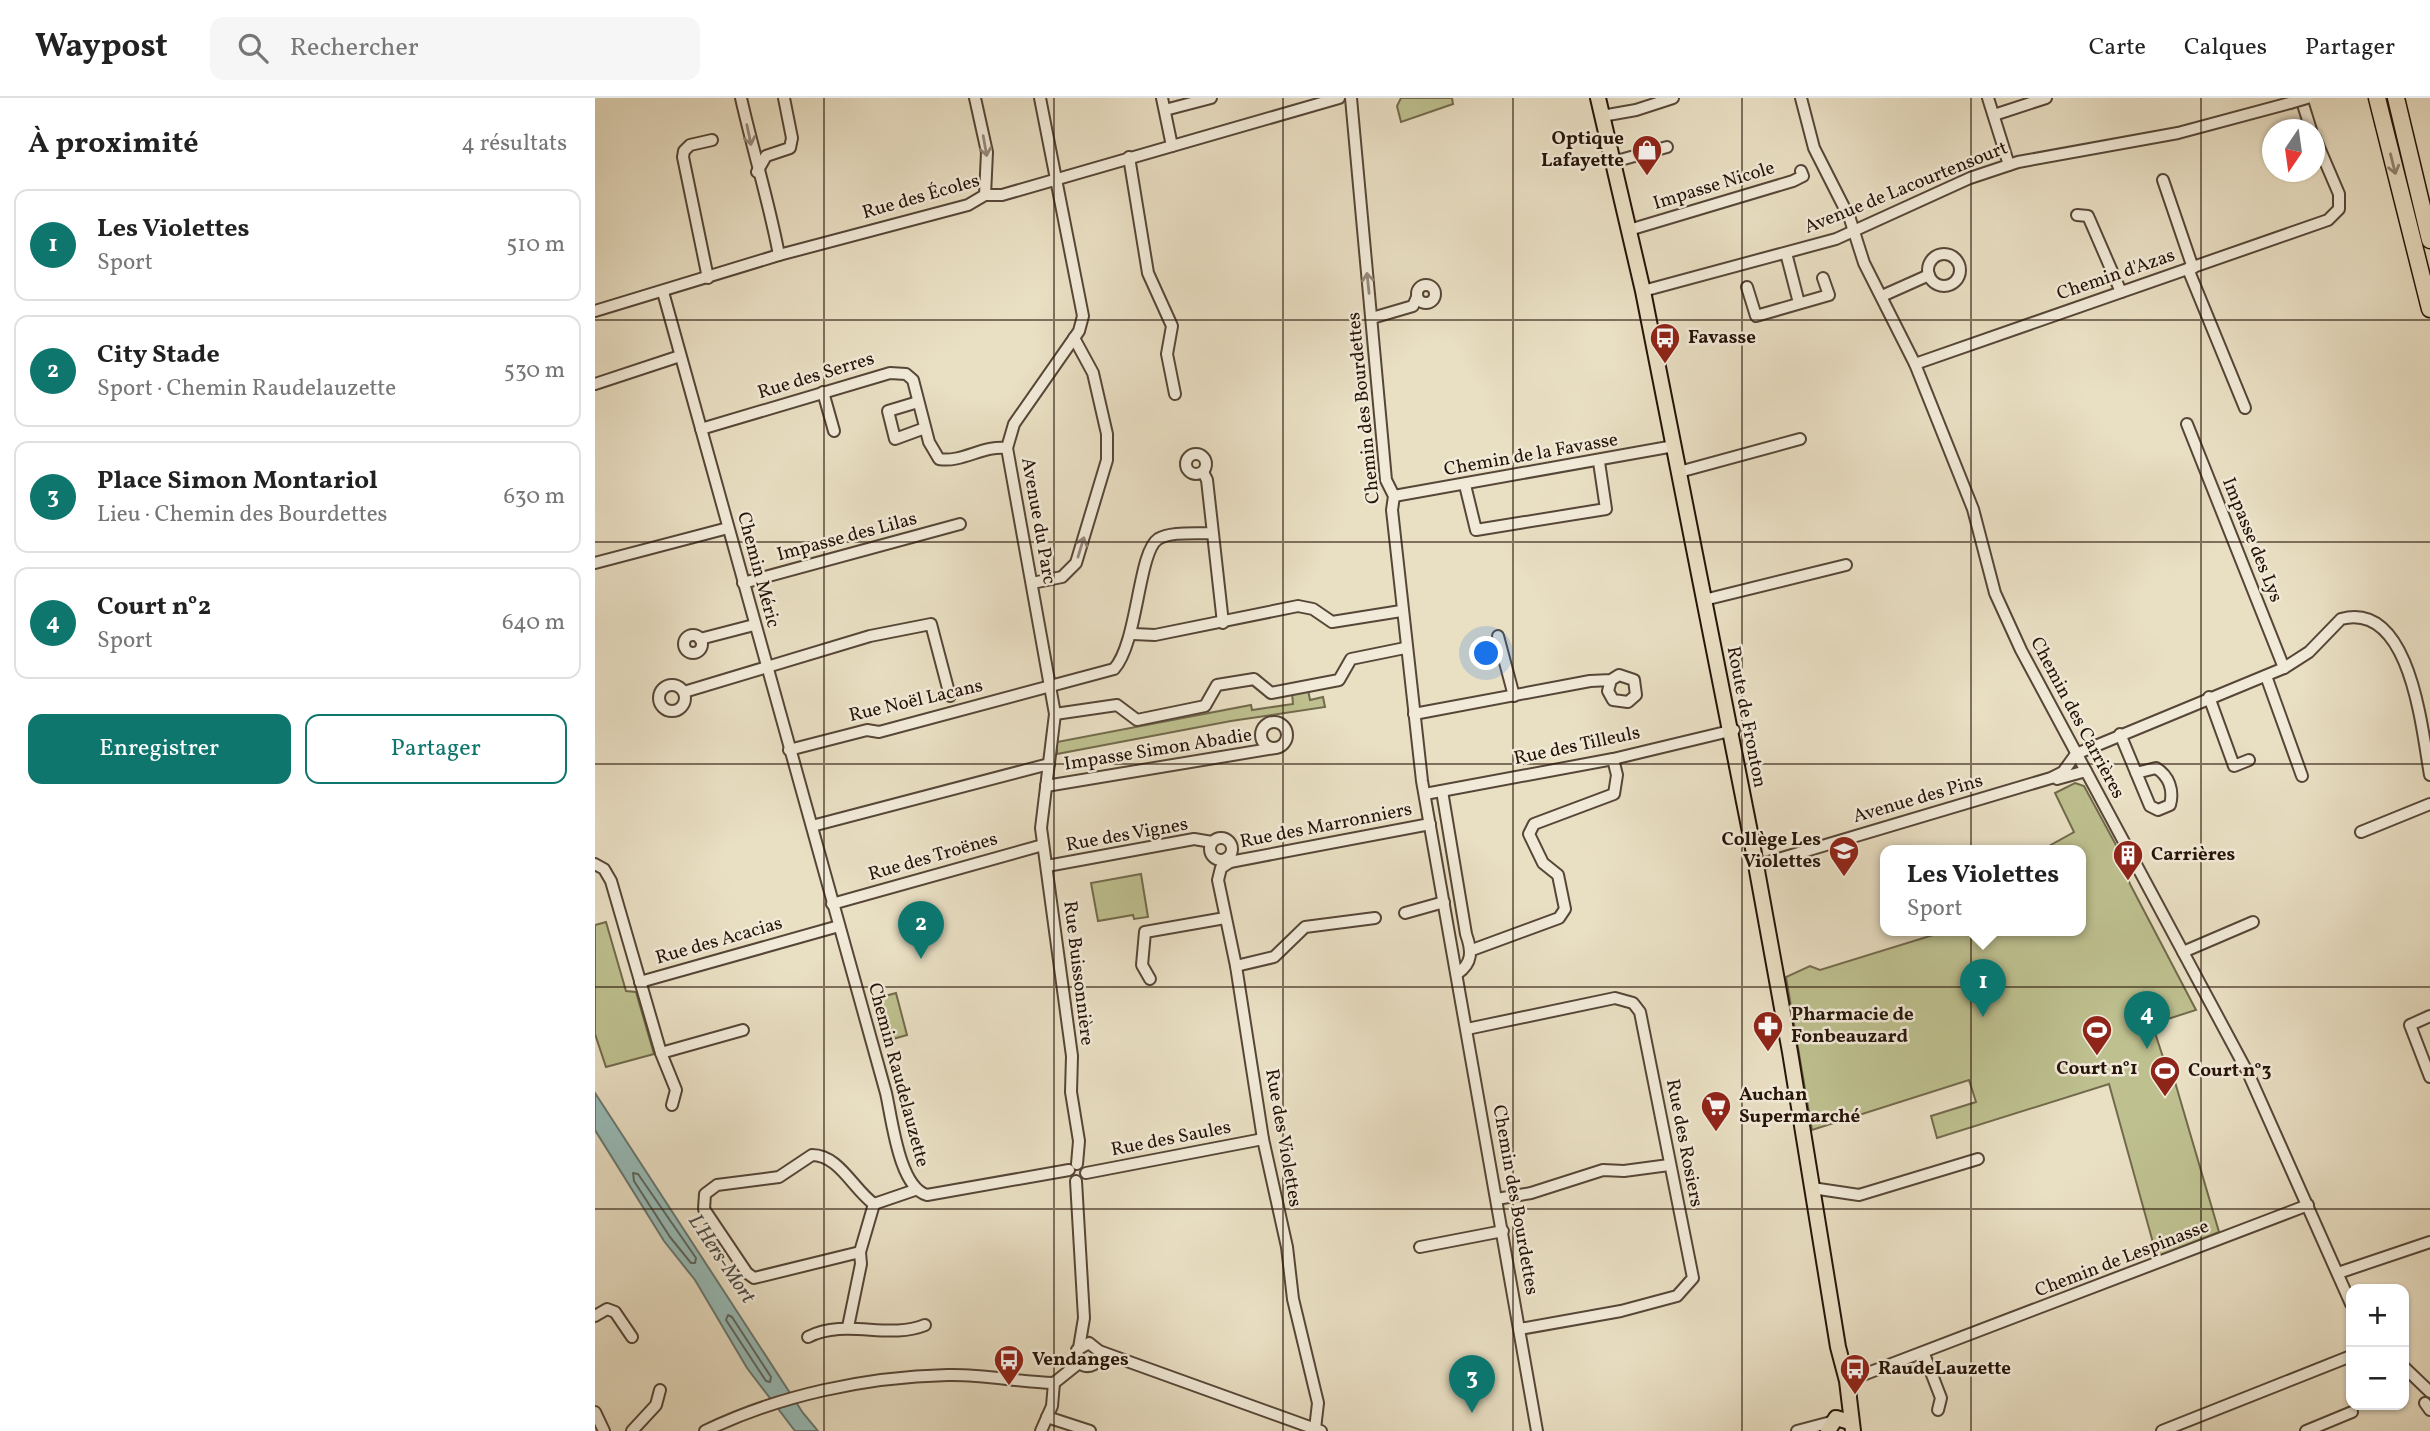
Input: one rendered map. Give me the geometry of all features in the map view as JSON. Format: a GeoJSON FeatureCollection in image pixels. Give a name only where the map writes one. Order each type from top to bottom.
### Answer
{"type":"FeatureCollection","features":[{"type":"Feature","properties":{"kind":"highway"},"geometry":{"type":"LineString","coordinates":[[2377,98],[2430,309]]}},
{"type":"Feature","properties":{"kind":"highway"},"geometry":{"type":"LineString","coordinates":[[2396,98],[2430,240]]}},
{"type":"Feature","properties":{"kind":"main road","name":"Route de Fronton"},"geometry":{"type":"LineString","coordinates":[[1598,98],[1643,291],[1732,730],[1838,1347]]}},
{"type":"Feature","properties":{"kind":"main road"},"geometry":{"type":"LineString","coordinates":[[1838,1347],[1847,1381],[1840,1425]]}},
{"type":"Feature","properties":{"kind":"main road"},"geometry":{"type":"LineString","coordinates":[[1838,1347],[1843,1397],[1840,1425]]}},
{"type":"Feature","properties":{"kind":"street"},"geometry":{"type":"LineString","coordinates":[[741,98],[757,172],[768,197],[779,255]]}},
{"type":"Feature","properties":{"kind":"street"},"geometry":{"type":"LineString","coordinates":[[757,172],[766,156],[790,148],[792,138],[784,98]]}},
{"type":"Feature","properties":{"kind":"street"},"geometry":{"type":"LineString","coordinates":[[975,98],[987,152],[985,195]]}},
{"type":"Feature","properties":{"kind":"street","name":"Avenue du Parc"},"geometry":{"type":"LineString","coordinates":[[1040,98],[1083,316],[1074,338],[1014,424],[1007,448],[1055,714],[1046,786]]}},
{"type":"Feature","properties":{"kind":"street"},"geometry":{"type":"LineString","coordinates":[[1163,98],[1171,146]]}},
{"type":"Feature","properties":{"kind":"street"},"geometry":{"type":"LineString","coordinates":[[1165,110],[1211,98]]}},
{"type":"Feature","properties":{"kind":"street","name":"Rue des Écoles"},"geometry":{"type":"LineString","coordinates":[[595,311],[779,255],[968,205],[985,195],[1002,195],[1339,98]]}},
{"type":"Feature","properties":{"kind":"street","name":"Chemin des Bourdettes"},"geometry":{"type":"LineString","coordinates":[[1351,98],[1386,480],[1394,495],[1392,510],[1413,714],[1430,824],[1538,1431]]}},
{"type":"Feature","properties":{"kind":"street"},"geometry":{"type":"LineString","coordinates":[[1602,116],[1636,110],[1673,98]]}},
{"type":"Feature","properties":{"kind":"street","name":"Chemin des Carrières"},"geometry":{"type":"LineString","coordinates":[[1801,98],[1814,148],[1850,219],[1864,263],[1915,364],[1973,509],[1995,593],[2036,681],[2249,1075],[2308,1205]]}},
{"type":"Feature","properties":{"kind":"street"},"geometry":{"type":"LineString","coordinates":[[1988,98],[2009,165]]}},
{"type":"Feature","properties":{"kind":"street"},"geometry":{"type":"LineString","coordinates":[[1994,115],[2046,98]]}},
{"type":"Feature","properties":{"kind":"street","name":"Avenue de Lacourtensourt"},"geometry":{"type":"LineString","coordinates":[[1643,291],[1853,232],[1913,202],[2009,165],[2178,133],[2307,98]]}},
{"type":"Feature","properties":{"kind":"street"},"geometry":{"type":"LineString","coordinates":[[2296,101],[2305,119]]}},
{"type":"Feature","properties":{"kind":"street"},"geometry":{"type":"LineString","coordinates":[[708,278],[683,157],[684,151],[690,145],[712,140]]}},
{"type":"Feature","properties":{"kind":"street"},"geometry":{"type":"LineString","coordinates":[[1613,162],[1667,147]]}},
{"type":"Feature","properties":{"kind":"street"},"geometry":{"type":"LineString","coordinates":[[1129,157],[1148,272],[1172,326],[1167,354],[1175,394]]}},
{"type":"Feature","properties":{"kind":"street","name":"Chemin d'Azas"},"geometry":{"type":"LineString","coordinates":[[1915,364],[2328,220],[2339,209],[2339,194],[2325,161]]}},
{"type":"Feature","properties":{"kind":"street","name":"Impasse Nicole"},"geometry":{"type":"LineString","coordinates":[[1629,230],[1793,181],[1803,176],[1801,171]]}},
{"type":"Feature","properties":{"kind":"street"},"geometry":{"type":"LineString","coordinates":[[2163,180],[2190,268],[2245,408]]}},
{"type":"Feature","properties":{"kind":"street"},"geometry":{"type":"LineString","coordinates":[[2077,215],[2088,216],[2122,292]]}},
{"type":"Feature","properties":{"kind":"street"},"geometry":{"type":"LineString","coordinates":[[1786,253],[1799,303]]}},
{"type":"Feature","properties":{"kind":"street"},"geometry":{"type":"LineString","coordinates":[[1882,296],[1929,275]]}},
{"type":"Feature","properties":{"kind":"street"},"geometry":{"type":"LineString","coordinates":[[1747,287],[1756,316],[1829,295],[1823,278]]}},
{"type":"Feature","properties":{"kind":"street","name":"Chemin Méric"},"geometry":{"type":"LineString","coordinates":[[663,292],[819,856]]}},
{"type":"Feature","properties":{"kind":"street"},"geometry":{"type":"LineString","coordinates":[[1372,318],[1413,306],[1417,298]]}},
{"type":"Feature","properties":{"kind":"street"},"geometry":{"type":"LineString","coordinates":[[1031,583],[1062,577],[1076,563],[1107,460],[1107,434],[1093,373],[1074,338]]}},
{"type":"Feature","properties":{"kind":"street"},"geometry":{"type":"LineString","coordinates":[[595,384],[680,356]]}},
{"type":"Feature","properties":{"kind":"street","name":"Rue des Serres"},"geometry":{"type":"LineString","coordinates":[[701,429],[890,373],[906,374],[913,380],[932,452],[939,459],[947,460],[991,447],[1007,448]]}},
{"type":"Feature","properties":{"kind":"street"},"geometry":{"type":"LineString","coordinates":[[823,392],[834,430]]}},
{"type":"Feature","properties":{"kind":"street"},"geometry":{"type":"LineString","coordinates":[[918,402],[888,411],[895,439],[925,428]]}},
{"type":"Feature","properties":{"kind":"street","name":"Impasse des Lys"},"geometry":{"type":"LineString","coordinates":[[2187,424],[2284,668]]}},
{"type":"Feature","properties":{"kind":"street"},"geometry":{"type":"LineString","coordinates":[[1679,472],[1800,439]]}},
{"type":"Feature","properties":{"kind":"street","name":"Chemin de la Favasse"},"geometry":{"type":"LineString","coordinates":[[1394,495],[1599,462],[1674,446]]}},
{"type":"Feature","properties":{"kind":"street"},"geometry":{"type":"LineString","coordinates":[[1465,485],[1476,530],[1606,509],[1599,462]]}},
{"type":"Feature","properties":{"kind":"street"},"geometry":{"type":"LineString","coordinates":[[1203,472],[1207,480],[1223,623]]}},
{"type":"Feature","properties":{"kind":"street","name":"Impasse des Lilas"},"geometry":{"type":"LineString","coordinates":[[743,583],[960,524]]}},
{"type":"Feature","properties":{"kind":"street"},"geometry":{"type":"LineString","coordinates":[[595,563],[728,528]]}},
{"type":"Feature","properties":{"kind":"street","name":"Rue Noël Lacans"},"geometry":{"type":"LineString","coordinates":[[789,750],[867,730],[879,732],[1114,669],[1133,634],[1133,617],[1156,540],[1162,537],[1212,533]]}},
{"type":"Feature","properties":{"kind":"street"},"geometry":{"type":"LineString","coordinates":[[1704,600],[1846,565]]}},
{"type":"Feature","properties":{"kind":"street"},"geometry":{"type":"LineString","coordinates":[[1133,634],[1155,635],[1298,606],[1313,609],[1332,622],[1401,611]]}},
{"type":"Feature","properties":{"kind":"street","name":"Avenue des Pins"},"geometry":{"type":"LineString","coordinates":[[1755,866],[2051,778],[2063,772],[2076,754],[2284,668],[2309,652],[2341,619],[2358,618],[2381,629],[2393,640],[2406,664],[2430,775]]}},
{"type":"Feature","properties":{"kind":"street"},"geometry":{"type":"LineString","coordinates":[[684,692],[870,636],[931,624],[950,696]]}},
{"type":"Feature","properties":{"kind":"street"},"geometry":{"type":"LineString","coordinates":[[701,639],[754,625]]}},
{"type":"Feature","properties":{"kind":"street"},"geometry":{"type":"LineString","coordinates":[[1498,636],[1514,696]]}},
{"type":"Feature","properties":{"kind":"street"},"geometry":{"type":"LineString","coordinates":[[1055,714],[1117,705],[1137,720],[1205,706],[1217,685],[1254,679],[1271,693],[1339,680],[1351,659],[1405,648]]}},
{"type":"Feature","properties":{"kind":"street"},"geometry":{"type":"LineString","coordinates":[[2266,676],[2302,776]]}},
{"type":"Feature","properties":{"kind":"street"},"geometry":{"type":"LineString","coordinates":[[1413,714],[1590,681],[1611,680]]}},
{"type":"Feature","properties":{"kind":"street"},"geometry":{"type":"LineString","coordinates":[[2209,697],[2234,766],[2249,760]]}},
{"type":"Feature","properties":{"kind":"street","name":"Rue des Tilleuls"},"geometry":{"type":"LineString","coordinates":[[1425,794],[1613,759],[1732,730]]}},
{"type":"Feature","properties":{"kind":"street"},"geometry":{"type":"LineString","coordinates":[[2120,734],[2136,773]]}},
{"type":"Feature","properties":{"kind":"street","name":"Impasse Simon Abadie"},"geometry":{"type":"LineString","coordinates":[[1046,786],[1275,748]]}},
{"type":"Feature","properties":{"kind":"street"},"geometry":{"type":"LineString","coordinates":[[1472,950],[1559,918],[1565,909],[1558,874],[1543,863],[1529,834],[1534,824],[1614,794],[1617,775],[1613,759]]}},
{"type":"Feature","properties":{"kind":"street"},"geometry":{"type":"LineString","coordinates":[[812,826],[1049,764]]}},
{"type":"Feature","properties":{"kind":"street","name":"Avenue des Pins"},"geometry":{"type":"LineString","coordinates":[[2051,778],[2059,779],[2086,771]]}},
{"type":"Feature","properties":{"kind":"street","name":"Rue Buissonnière"},"geometry":{"type":"LineString","coordinates":[[1046,786],[1041,828],[1070,1039],[1070,1092],[1079,1141],[1073,1167]]}},
{"type":"Feature","properties":{"kind":"street"},"geometry":{"type":"LineString","coordinates":[[1442,792],[1466,934],[1472,950],[1469,964],[1457,974]]}},
{"type":"Feature","properties":{"kind":"street"},"geometry":{"type":"LineString","coordinates":[[2361,832],[2430,804]]}},
{"type":"Feature","properties":{"kind":"street","name":"Rue des Marronniers"},"geometry":{"type":"LineString","coordinates":[[1229,860],[1430,824]]}},
{"type":"Feature","properties":{"kind":"street"},"geometry":{"type":"LineString","coordinates":[[1218,838],[1228,840],[1232,846],[1229,860],[1214,857],[1210,849],[1212,842],[1218,838]]}},
{"type":"Feature","properties":{"kind":"street","name":"Rue des Vignes"},"geometry":{"type":"LineString","coordinates":[[1047,870],[1194,839],[1212,842]]}},
{"type":"Feature","properties":{"kind":"street","name":"Rue des Troënes"},"geometry":{"type":"LineString","coordinates":[[832,904],[1043,845]]}},
{"type":"Feature","properties":{"kind":"street","name":"Chemin Raudelauzette"},"geometry":{"type":"LineString","coordinates":[[819,856],[906,1176],[915,1190],[927,1195],[1073,1167]]}},
{"type":"Feature","properties":{"kind":"street","name":"Rue des Violettes"},"geometry":{"type":"LineString","coordinates":[[1229,860],[1218,874],[1236,965],[1263,1139],[1287,1247],[1293,1299],[1318,1403],[1318,1430]]}},
{"type":"Feature","properties":{"kind":"street"},"geometry":{"type":"LineString","coordinates":[[595,864],[609,874],[641,982]]}},
{"type":"Feature","properties":{"kind":"street"},"geometry":{"type":"LineString","coordinates":[[1405,913],[1444,902]]}},
{"type":"Feature","properties":{"kind":"street"},"geometry":{"type":"LineString","coordinates":[[1150,979],[1142,965],[1145,932],[1225,918]]}},
{"type":"Feature","properties":{"kind":"street"},"geometry":{"type":"LineString","coordinates":[[1236,965],[1274,957],[1305,927],[1375,918]]}},
{"type":"Feature","properties":{"kind":"street"},"geometry":{"type":"LineString","coordinates":[[2183,953],[2253,922]]}},
{"type":"Feature","properties":{"kind":"street","name":"Rue des Acacias"},"geometry":{"type":"LineString","coordinates":[[673,1105],[675,1090],[661,1053],[641,982],[839,926]]}},
{"type":"Feature","properties":{"kind":"street","name":"Rue des Rosiers"},"geometry":{"type":"LineString","coordinates":[[1467,1029],[1615,998],[1633,1003],[1640,1013],[1693,1278],[1686,1290],[1678,1296],[1621,1311],[1520,1329]]}},
{"type":"Feature","properties":{"kind":"street"},"geometry":{"type":"LineString","coordinates":[[2430,1016],[2410,1025],[2430,1077]]}},
{"type":"Feature","properties":{"kind":"street"},"geometry":{"type":"LineString","coordinates":[[661,1053],[743,1030]]}},
{"type":"Feature","properties":{"kind":"street","name":"Rue des Saules"},"geometry":{"type":"LineString","coordinates":[[1086,1172],[1263,1139]]}},
{"type":"Feature","properties":{"kind":"street"},"geometry":{"type":"LineString","coordinates":[[860,1252],[754,1278],[747,1273],[704,1209],[705,1195],[717,1185],[779,1177],[803,1158],[821,1155],[831,1160],[860,1195],[874,1204]]}},
{"type":"Feature","properties":{"kind":"street"},"geometry":{"type":"LineString","coordinates":[[1813,1194],[1859,1195],[1978,1158]]}},
{"type":"Feature","properties":{"kind":"street"},"geometry":{"type":"LineString","coordinates":[[1497,1199],[1531,1193],[1603,1170],[1624,1171],[1669,1165]]}},
{"type":"Feature","properties":{"kind":"street"},"geometry":{"type":"LineString","coordinates":[[1073,1167],[1084,1167],[1086,1172],[1083,1180],[1070,1178],[1073,1167]]}},
{"type":"Feature","properties":{"kind":"street"},"geometry":{"type":"LineString","coordinates":[[1076,1181],[1084,1318],[1077,1350],[1079,1363]]}},
{"type":"Feature","properties":{"kind":"street"},"geometry":{"type":"LineString","coordinates":[[874,1204],[915,1190]]}},
{"type":"Feature","properties":{"kind":"street"},"geometry":{"type":"LineString","coordinates":[[848,1326],[861,1264],[860,1252],[874,1204]]}},
{"type":"Feature","properties":{"kind":"street"},"geometry":{"type":"LineString","coordinates":[[2308,1205],[2346,1292]]}},
{"type":"Feature","properties":{"kind":"street","name":"Chemin de Lespinasse"},"geometry":{"type":"LineString","coordinates":[[1847,1381],[1924,1354],[2308,1205]]}},
{"type":"Feature","properties":{"kind":"street"},"geometry":{"type":"LineString","coordinates":[[1420,1247],[1503,1231]]}},
{"type":"Feature","properties":{"kind":"street"},"geometry":{"type":"LineString","coordinates":[[2338,1273],[2430,1242]]}},
{"type":"Feature","properties":{"kind":"street"},"geometry":{"type":"LineString","coordinates":[[595,1316],[607,1310],[615,1311],[632,1337]]}},
{"type":"Feature","properties":{"kind":"street"},"geometry":{"type":"LineString","coordinates":[[1079,1363],[1086,1367],[1094,1365],[1099,1359],[1084,1318]]}},
{"type":"Feature","properties":{"kind":"street"},"geometry":{"type":"LineString","coordinates":[[808,1337],[823,1330],[848,1326],[912,1331],[925,1325]]}},
{"type":"Feature","properties":{"kind":"street"},"geometry":{"type":"LineString","coordinates":[[1077,1350],[1084,1344],[1318,1430]]}},
{"type":"Feature","properties":{"kind":"street"},"geometry":{"type":"LineString","coordinates":[[1924,1354],[1941,1398],[1938,1410]]}},
{"type":"Feature","properties":{"kind":"street"},"geometry":{"type":"LineString","coordinates":[[2162,1431],[2346,1358]]}},
{"type":"Feature","properties":{"kind":"street"},"geometry":{"type":"LineString","coordinates":[[1041,1431],[1047,1417],[1054,1383],[1079,1363]]}},
{"type":"Feature","properties":{"kind":"street"},"geometry":{"type":"LineString","coordinates":[[2409,1374],[2428,1401]]}},
{"type":"Feature","properties":{"kind":"street"},"geometry":{"type":"LineString","coordinates":[[705,1431],[753,1411],[855,1383],[948,1375],[1054,1383]]}},
{"type":"Feature","properties":{"kind":"street"},"geometry":{"type":"LineString","coordinates":[[632,1431],[656,1405],[660,1390]]}},
{"type":"Feature","properties":{"kind":"street"},"geometry":{"type":"LineString","coordinates":[[595,1412],[604,1431]]}},
{"type":"Feature","properties":{"kind":"street"},"geometry":{"type":"LineString","coordinates":[[2306,1431],[2351,1412]]}},
{"type":"Feature","properties":{"kind":"street"},"geometry":{"type":"LineString","coordinates":[[1047,1417],[1090,1431]]}},
{"type":"Feature","properties":{"kind":"street"},"geometry":{"type":"LineString","coordinates":[[1797,1431],[1840,1425]]}},
{"type":"Feature","properties":{"kind":"green space"},"geometry":{"type":"Polygon","coordinates":[[[1401,98],[1452,98],[1453,104],[1401,122],[1397,106],[1401,98]]]}},
{"type":"Feature","properties":{"kind":"green space"},"geometry":{"type":"Polygon","coordinates":[[[1308,690],[1310,700],[1323,697],[1325,707],[1231,721],[1057,754],[1057,742],[1251,705],[1252,710],[1293,704],[1292,693],[1308,690]]]}},
{"type":"Feature","properties":{"kind":"green space"},"geometry":{"type":"Polygon","coordinates":[[[2075,783],[2084,786],[2129,869],[2125,872],[2130,884],[2196,1010],[2152,1024],[2166,1066],[2170,1065],[2219,1232],[2157,1257],[2109,1084],[1937,1138],[1931,1116],[1976,1102],[1969,1080],[1812,1130],[1786,977],[1810,966],[1820,970],[1930,936],[2086,936],[2086,845],[2051,845],[2074,832],[2055,793],[2075,783]]]}},
{"type":"Feature","properties":{"kind":"green space"},"geometry":{"type":"Polygon","coordinates":[[[1141,874],[1148,917],[1134,919],[1133,915],[1098,921],[1091,883],[1141,874]]]}},
{"type":"Feature","properties":{"kind":"green space"},"geometry":{"type":"Polygon","coordinates":[[[606,922],[626,991],[636,992],[654,1054],[606,1067],[595,1034],[595,925],[606,922]]]}},
{"type":"Feature","properties":{"kind":"green space"},"geometry":{"type":"Polygon","coordinates":[[[896,993],[907,1035],[886,1041],[874,999],[896,993]]]}},
{"type":"Feature","properties":{"kind":"water"},"geometry":{"type":"Polygon","coordinates":[[[595,1093],[803,1413],[818,1431],[795,1431],[747,1368],[695,1280],[664,1241],[595,1130],[595,1093]]]}},
{"type":"Feature","properties":{"kind":"place","name":"Optique Lafayette"},"geometry":{"type":"Point","coordinates":[1647,177]}},
{"type":"Feature","properties":{"kind":"place","name":"Favasse"},"geometry":{"type":"Point","coordinates":[1665,365]}},
{"type":"Feature","properties":{"kind":"place","name":"Collège Les Violettes"},"geometry":{"type":"Point","coordinates":[1844,878]}},
{"type":"Feature","properties":{"kind":"place","name":"Carrières"},"geometry":{"type":"Point","coordinates":[2128,882]}},
{"type":"Feature","properties":{"kind":"place","name":"City Stade"},"geometry":{"type":"Point","coordinates":[921,959]}},
{"type":"Feature","properties":{"kind":"place","name":"Les Violettes"},"geometry":{"type":"Point","coordinates":[1983,1017]}},
{"type":"Feature","properties":{"kind":"place","name":"Court n°2"},"geometry":{"type":"Point","coordinates":[2147,1049]}},
{"type":"Feature","properties":{"kind":"place","name":"Pharmacie de Fonbeauzard"},"geometry":{"type":"Point","coordinates":[1768,1053]}},
{"type":"Feature","properties":{"kind":"place","name":"Court n°1"},"geometry":{"type":"Point","coordinates":[2097,1057]}},
{"type":"Feature","properties":{"kind":"place","name":"Court n°3"},"geometry":{"type":"Point","coordinates":[2165,1098]}},
{"type":"Feature","properties":{"kind":"place","name":"Auchan Supermarché"},"geometry":{"type":"Point","coordinates":[1716,1133]}},
{"type":"Feature","properties":{"kind":"place","name":"Vendanges"},"geometry":{"type":"Point","coordinates":[1009,1387]}},
{"type":"Feature","properties":{"kind":"place","name":"RaudeLauzette"},"geometry":{"type":"Point","coordinates":[1855,1396]}},
{"type":"Feature","properties":{"kind":"place","name":"Place Simon Montariol"},"geometry":{"type":"Point","coordinates":[1472,1413]}},
{"type":"Feature","properties":{"kind":"water label","name":"L'Hers-Mort"},"geometry":{"type":"Point","coordinates":[721,1259]}}]}
